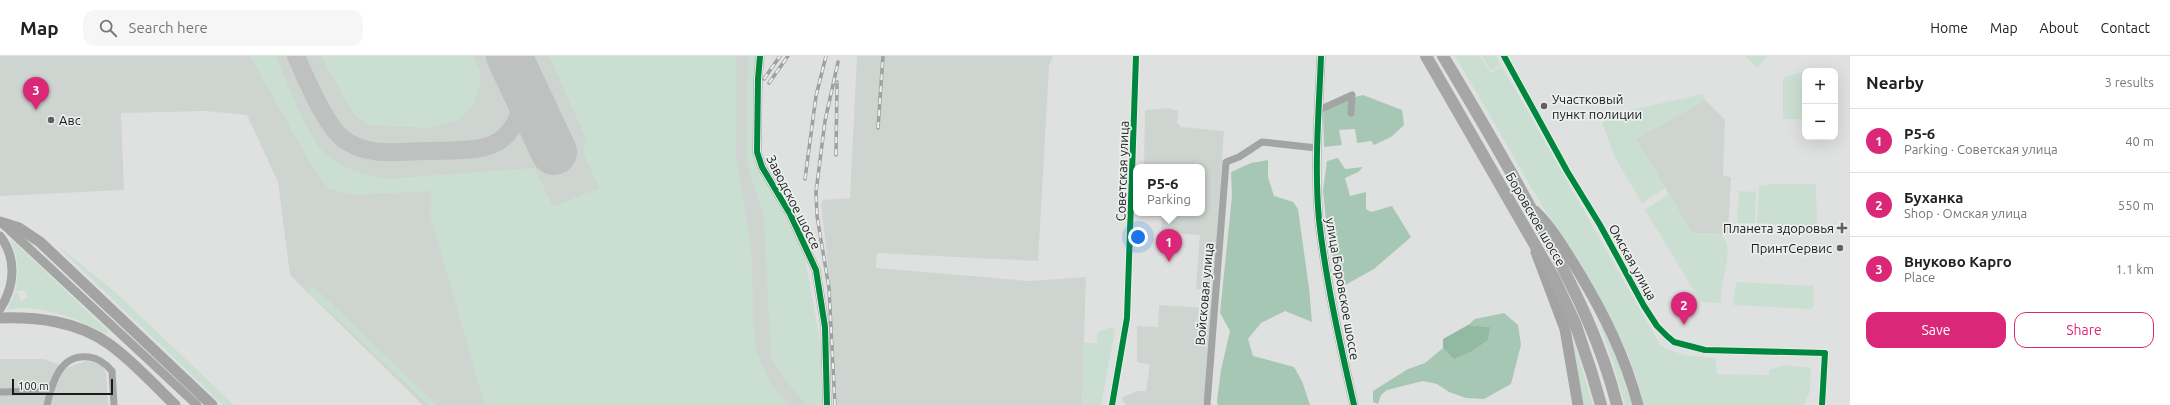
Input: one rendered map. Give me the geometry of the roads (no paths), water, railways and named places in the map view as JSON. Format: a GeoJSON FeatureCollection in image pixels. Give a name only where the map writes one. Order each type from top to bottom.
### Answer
{"type":"FeatureCollection","features":[{"type":"Feature","properties":{"kind":"main road","name":"Боровское шоссе"},"geometry":{"type":"LineString","coordinates":[[1426,56],[1532,236],[1570,312],[1587,358],[1601,405]]}},
{"type":"Feature","properties":{"kind":"main road","name":"Боровское шоссе"},"geometry":{"type":"LineString","coordinates":[[1443,56],[1531,208],[1592,327],[1617,405]]}},
{"type":"Feature","properties":{"kind":"main road"},"geometry":{"type":"LineString","coordinates":[[1531,208],[1552,229],[1602,311],[1621,351],[1638,405]]}},
{"type":"Feature","properties":{"kind":"main road"},"geometry":{"type":"LineString","coordinates":[[0,222],[19,228],[40,242],[212,405]]}},
{"type":"Feature","properties":{"kind":"main road"},"geometry":{"type":"LineString","coordinates":[[1532,236],[1539,263],[1554,296],[1565,329],[1578,405]]}},
{"type":"Feature","properties":{"kind":"main road"},"geometry":{"type":"LineString","coordinates":[[0,318],[32,318],[55,322],[102,339],[117,350],[175,405]]}},
{"type":"Feature","properties":{"kind":"street","name":"Заводское шоссе"},"geometry":{"type":"LineString","coordinates":[[760,56],[758,79],[757,152],[762,167],[790,214],[816,270],[825,327],[827,405]]}},
{"type":"Feature","properties":{"kind":"street","name":"Советская улица"},"geometry":{"type":"LineString","coordinates":[[1112,405],[1127,318],[1136,56]]}},
{"type":"Feature","properties":{"kind":"street","name":"улица Боровское шоссе"},"geometry":{"type":"LineString","coordinates":[[1322,56],[1317,148],[1318,200],[1324,256],[1354,405]]}},
{"type":"Feature","properties":{"kind":"street","name":"Омская улица"},"geometry":{"type":"LineString","coordinates":[[1504,56],[1566,171],[1600,224],[1644,306],[1657,326],[1674,342],[1705,350],[1825,353],[1822,405]]}},
{"type":"Feature","properties":{"kind":"street"},"geometry":{"type":"LineString","coordinates":[[1319,110],[1352,95],[1351,113]]}},
{"type":"Feature","properties":{"kind":"street","name":"Войсковая улица"},"geometry":{"type":"LineString","coordinates":[[1207,405],[1226,162],[1239,157],[1262,142],[1317,148]]}},
{"type":"Feature","properties":{"kind":"street"},"geometry":{"type":"LineString","coordinates":[[0,222],[197,405]]}},
{"type":"Feature","properties":{"kind":"street"},"geometry":{"type":"LineString","coordinates":[[0,236],[10,256],[12,274],[9,292],[0,309]]}},
{"type":"Feature","properties":{"kind":"street"},"geometry":{"type":"LineString","coordinates":[[46,405],[55,377],[66,362],[79,357],[90,357],[105,364],[112,372],[114,405]]}},
{"type":"Feature","properties":{"kind":"street"},"geometry":{"type":"LineString","coordinates":[[0,392],[50,391]]}},
{"type":"Feature","properties":{"kind":"railway"},"geometry":{"type":"LineString","coordinates":[[764,79],[780,56]]}},
{"type":"Feature","properties":{"kind":"railway"},"geometry":{"type":"LineString","coordinates":[[769,83],[788,56]]}},
{"type":"Feature","properties":{"kind":"railway"},"geometry":{"type":"LineString","coordinates":[[805,179],[816,96],[826,56]]}},
{"type":"Feature","properties":{"kind":"railway"},"geometry":{"type":"LineString","coordinates":[[878,128],[883,56]]}},
{"type":"Feature","properties":{"kind":"railway"},"geometry":{"type":"LineString","coordinates":[[835,405],[829,288],[817,216],[816,192],[825,121],[838,62]]}},
{"type":"Feature","properties":{"kind":"railway"},"geometry":{"type":"LineString","coordinates":[[836,155],[837,82]]}},
{"type":"Feature","properties":{"kind":"place","name":"Участковый пункт полиции"},"geometry":{"type":"Point","coordinates":[1544,106]}},
{"type":"Feature","properties":{"kind":"place","name":"Внуково Карго"},"geometry":{"type":"Point","coordinates":[36,110]}},
{"type":"Feature","properties":{"kind":"place","name":"Авс"},"geometry":{"type":"Point","coordinates":[51,120]}},
{"type":"Feature","properties":{"kind":"place","name":"Планета здоровья"},"geometry":{"type":"Point","coordinates":[1842,228]}},
{"type":"Feature","properties":{"kind":"place","name":"ПринтСервис"},"geometry":{"type":"Point","coordinates":[1840,248]}},
{"type":"Feature","properties":{"kind":"place","name":"Р5-6"},"geometry":{"type":"Point","coordinates":[1169,262]}},
{"type":"Feature","properties":{"kind":"place","name":"Буханка"},"geometry":{"type":"Point","coordinates":[1684,325]}}]}
